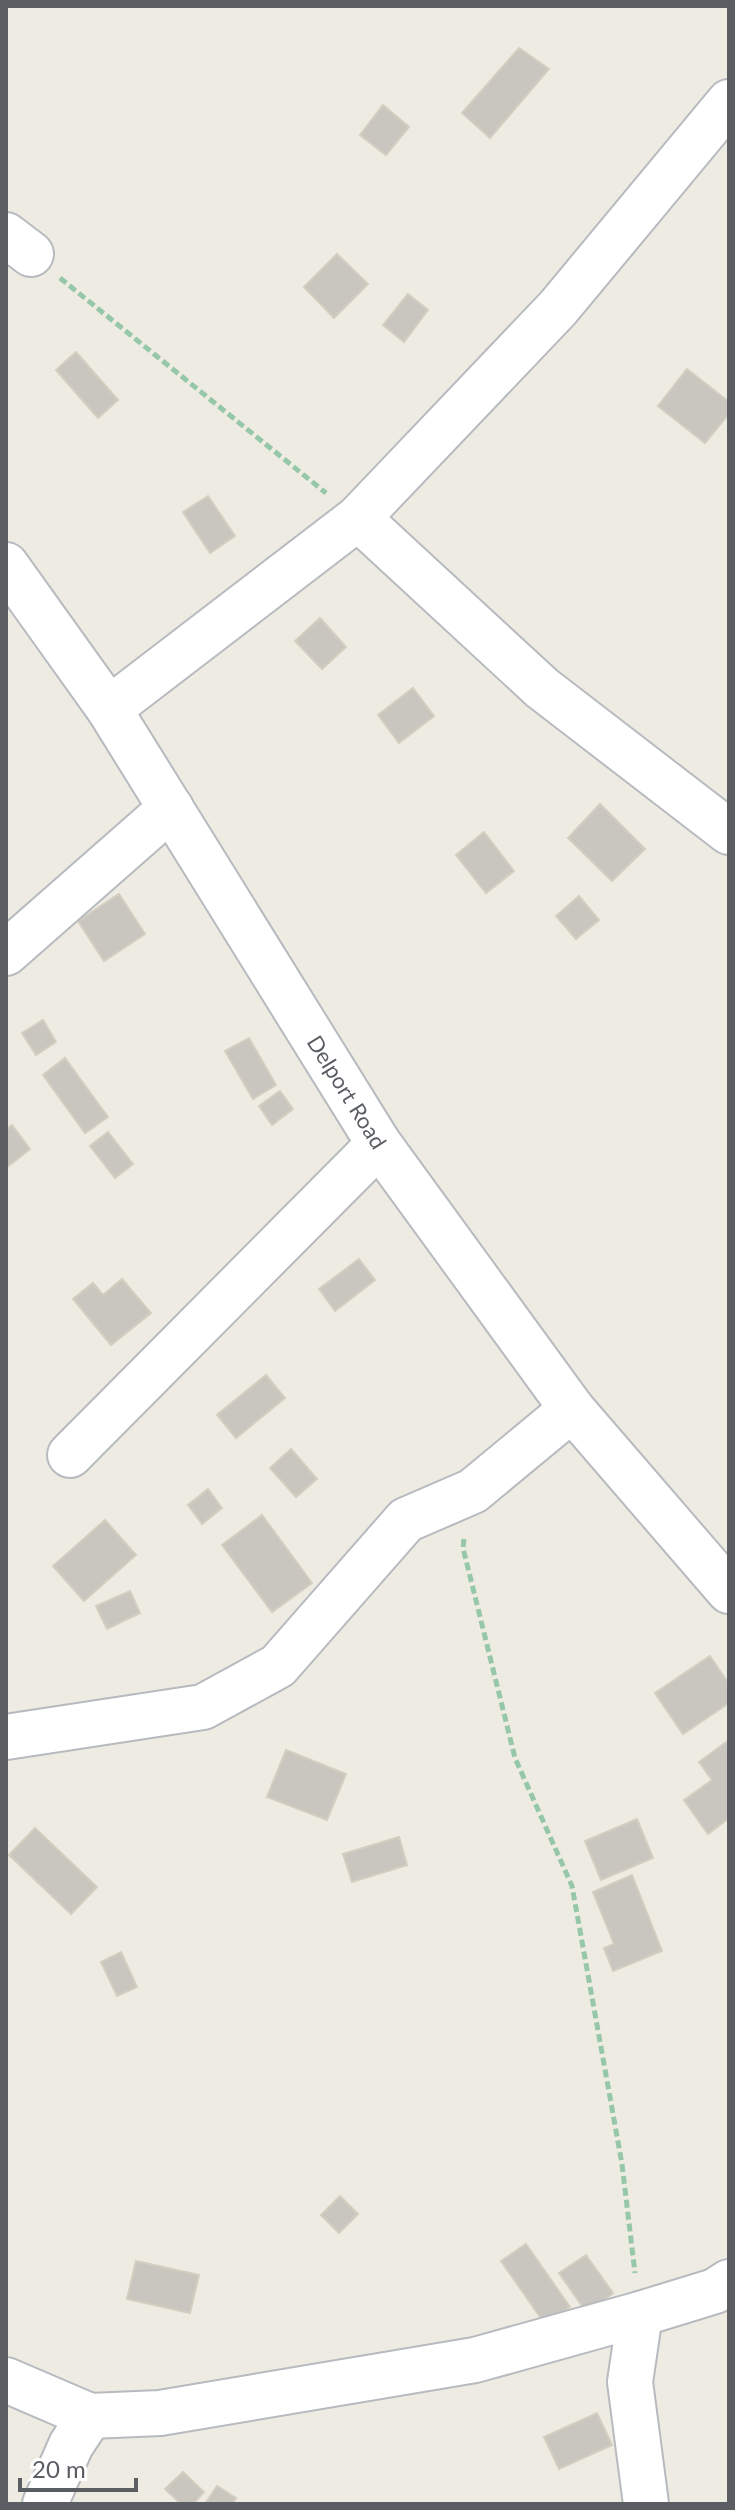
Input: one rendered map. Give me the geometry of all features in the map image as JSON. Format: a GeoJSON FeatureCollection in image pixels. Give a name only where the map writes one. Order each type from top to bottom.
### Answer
{"type":"FeatureCollection","features":[{"type":"Feature","properties":{"kind":"street"},"geometry":{"type":"LineString","coordinates":[[109,709],[358,518],[558,308],[729,102]]}},
{"type":"Feature","properties":{"kind":"street"},"geometry":{"type":"LineString","coordinates":[[358,518],[542,688],[729,832]]}},
{"type":"Feature","properties":{"kind":"street","name":"Delport Road"},"geometry":{"type":"LineString","coordinates":[[6,565],[109,709],[379,1144],[572,1409],[729,1591]]}},
{"type":"Feature","properties":{"kind":"street"},"geometry":{"type":"LineString","coordinates":[[6,953],[171,808]]}},
{"type":"Feature","properties":{"kind":"street"},"geometry":{"type":"LineString","coordinates":[[70,1455],[379,1144]]}},
{"type":"Feature","properties":{"kind":"street"},"geometry":{"type":"LineString","coordinates":[[6,1737],[203,1707],[278,1666],[406,1520],[473,1491],[572,1409]]}},
{"type":"Feature","properties":{"kind":"street"},"geometry":{"type":"LineString","coordinates":[[6,2380],[90,2416],[160,2413],[475,2360],[715,2291],[729,2282]]}},
{"type":"Feature","properties":{"kind":"street"},"geometry":{"type":"LineString","coordinates":[[640,2314],[630,2382],[646,2504]]}},
{"type":"Feature","properties":{"kind":"street"},"geometry":{"type":"LineString","coordinates":[[45,2504],[71,2445],[90,2416]]}},
{"type":"Feature","properties":{"kind":"path"},"geometry":{"type":"LineString","coordinates":[[18,244],[358,518]]}},
{"type":"Feature","properties":{"kind":"path"},"geometry":{"type":"LineString","coordinates":[[473,1491],[463,1548],[515,1758],[572,1886],[622,2164],[640,2314]]}},
{"type":"Feature","properties":{"kind":"building"},"geometry":{"type":"Polygon","coordinates":[[[519,48],[549,69],[490,138],[462,113],[519,48]]]}},
{"type":"Feature","properties":{"kind":"building"},"geometry":{"type":"Polygon","coordinates":[[[383,105],[409,127],[386,155],[360,135],[383,105]]]}},
{"type":"Feature","properties":{"kind":"building"},"geometry":{"type":"Polygon","coordinates":[[[337,254],[368,284],[334,318],[304,287],[337,254]]]}},
{"type":"Feature","properties":{"kind":"building"},"geometry":{"type":"Polygon","coordinates":[[[408,294],[428,310],[404,342],[383,325],[408,294]]]}},
{"type":"Feature","properties":{"kind":"building"},"geometry":{"type":"Polygon","coordinates":[[[76,352],[118,400],[98,418],[56,370],[76,352]]]}},
{"type":"Feature","properties":{"kind":"building"},"geometry":{"type":"Polygon","coordinates":[[[687,369],[729,402],[729,414],[705,443],[658,406],[687,369]]]}},
{"type":"Feature","properties":{"kind":"building"},"geometry":{"type":"Polygon","coordinates":[[[208,496],[235,536],[210,553],[183,512],[208,496]]]}},
{"type":"Feature","properties":{"kind":"building"},"geometry":{"type":"Polygon","coordinates":[[[320,618],[346,647],[322,669],[295,641],[320,618]]]}},
{"type":"Feature","properties":{"kind":"building"},"geometry":{"type":"Polygon","coordinates":[[[413,688],[434,716],[399,743],[378,715],[413,688]]]}},
{"type":"Feature","properties":{"kind":"building"},"geometry":{"type":"Polygon","coordinates":[[[600,804],[645,849],[612,881],[568,838],[600,804]]]}},
{"type":"Feature","properties":{"kind":"building"},"geometry":{"type":"Polygon","coordinates":[[[484,832],[514,871],[486,893],[456,855],[484,832]]]}},
{"type":"Feature","properties":{"kind":"building"},"geometry":{"type":"Polygon","coordinates":[[[119,894],[145,934],[104,961],[78,921],[119,894]]]}},
{"type":"Feature","properties":{"kind":"building"},"geometry":{"type":"Polygon","coordinates":[[[579,896],[599,920],[576,939],[556,916],[579,896]]]}},
{"type":"Feature","properties":{"kind":"building"},"geometry":{"type":"Polygon","coordinates":[[[43,1020],[56,1042],[36,1055],[22,1033],[43,1020]]]}},
{"type":"Feature","properties":{"kind":"building"},"geometry":{"type":"Polygon","coordinates":[[[249,1038],[276,1085],[253,1099],[225,1051],[249,1038]]]}},
{"type":"Feature","properties":{"kind":"building"},"geometry":{"type":"Polygon","coordinates":[[[65,1058],[108,1117],[85,1133],[43,1075],[65,1058]]]}},
{"type":"Feature","properties":{"kind":"building"},"geometry":{"type":"Polygon","coordinates":[[[280,1091],[293,1109],[272,1125],[259,1106],[280,1091]]]}},
{"type":"Feature","properties":{"kind":"building"},"geometry":{"type":"Polygon","coordinates":[[[12,1125],[30,1149],[6,1168],[6,1130],[12,1125]]]}},
{"type":"Feature","properties":{"kind":"building"},"geometry":{"type":"Polygon","coordinates":[[[108,1132],[133,1164],[115,1178],[90,1146],[108,1132]]]}},
{"type":"Feature","properties":{"kind":"building"},"geometry":{"type":"Polygon","coordinates":[[[359,1259],[375,1280],[335,1311],[319,1289],[359,1259]]]}},
{"type":"Feature","properties":{"kind":"building"},"geometry":{"type":"Polygon","coordinates":[[[122,1279],[151,1313],[111,1345],[73,1299],[93,1283],[103,1295],[122,1279]]]}},
{"type":"Feature","properties":{"kind":"building"},"geometry":{"type":"Polygon","coordinates":[[[266,1375],[285,1398],[236,1438],[217,1415],[266,1375]]]}},
{"type":"Feature","properties":{"kind":"building"},"geometry":{"type":"Polygon","coordinates":[[[291,1449],[317,1479],[296,1497],[270,1468],[291,1449]]]}},
{"type":"Feature","properties":{"kind":"building"},"geometry":{"type":"Polygon","coordinates":[[[208,1489],[222,1508],[202,1524],[188,1505],[208,1489]]]}},
{"type":"Feature","properties":{"kind":"building"},"geometry":{"type":"Polygon","coordinates":[[[262,1515],[312,1583],[272,1612],[222,1545],[262,1515]]]}},
{"type":"Feature","properties":{"kind":"building"},"geometry":{"type":"Polygon","coordinates":[[[105,1520],[136,1555],[84,1601],[53,1566],[105,1520]]]}},
{"type":"Feature","properties":{"kind":"building"},"geometry":{"type":"Polygon","coordinates":[[[130,1591],[140,1613],[107,1629],[96,1606],[130,1591]]]}},
{"type":"Feature","properties":{"kind":"building"},"geometry":{"type":"Polygon","coordinates":[[[710,1656],[729,1684],[729,1703],[683,1734],[655,1693],[710,1656]]]}},
{"type":"Feature","properties":{"kind":"building"},"geometry":{"type":"Polygon","coordinates":[[[729,1740],[729,1818],[708,1834],[684,1800],[712,1780],[699,1762],[729,1740]]]}},
{"type":"Feature","properties":{"kind":"building"},"geometry":{"type":"Polygon","coordinates":[[[286,1750],[346,1774],[327,1820],[267,1797],[286,1750]]]}},
{"type":"Feature","properties":{"kind":"building"},"geometry":{"type":"Polygon","coordinates":[[[637,1819],[653,1858],[601,1880],[585,1841],[637,1819]]]}},
{"type":"Feature","properties":{"kind":"building"},"geometry":{"type":"Polygon","coordinates":[[[35,1828],[97,1887],[71,1914],[9,1855],[35,1828]]]}},
{"type":"Feature","properties":{"kind":"building"},"geometry":{"type":"Polygon","coordinates":[[[399,1837],[407,1865],[352,1882],[343,1854],[399,1837]]]}},
{"type":"Feature","properties":{"kind":"building"},"geometry":{"type":"Polygon","coordinates":[[[632,1875],[662,1951],[613,1971],[604,1948],[614,1944],[593,1892],[632,1875]]]}},
{"type":"Feature","properties":{"kind":"building"},"geometry":{"type":"Polygon","coordinates":[[[121,1952],[137,1987],[117,1996],[101,1962],[121,1952]]]}},
{"type":"Feature","properties":{"kind":"building"},"geometry":{"type":"Polygon","coordinates":[[[340,2196],[358,2214],[339,2233],[321,2215],[340,2196]]]}},
{"type":"Feature","properties":{"kind":"building"},"geometry":{"type":"Polygon","coordinates":[[[526,2244],[570,2307],[545,2324],[501,2261],[526,2244]]]}},
{"type":"Feature","properties":{"kind":"building"},"geometry":{"type":"Polygon","coordinates":[[[586,2255],[613,2293],[587,2313],[559,2273],[586,2255]]]}},
{"type":"Feature","properties":{"kind":"building"},"geometry":{"type":"Polygon","coordinates":[[[136,2261],[199,2275],[190,2313],[127,2299],[136,2261]]]}},
{"type":"Feature","properties":{"kind":"building"},"geometry":{"type":"Polygon","coordinates":[[[597,2413],[612,2445],[559,2469],[544,2437],[597,2413]]]}},
{"type":"Feature","properties":{"kind":"building"},"geometry":{"type":"Polygon","coordinates":[[[183,2472],[204,2492],[193,2504],[181,2504],[165,2489],[183,2472]]]}},
{"type":"Feature","properties":{"kind":"building"},"geometry":{"type":"Polygon","coordinates":[[[217,2486],[236,2498],[232,2504],[205,2504],[217,2486]]]}}]}
